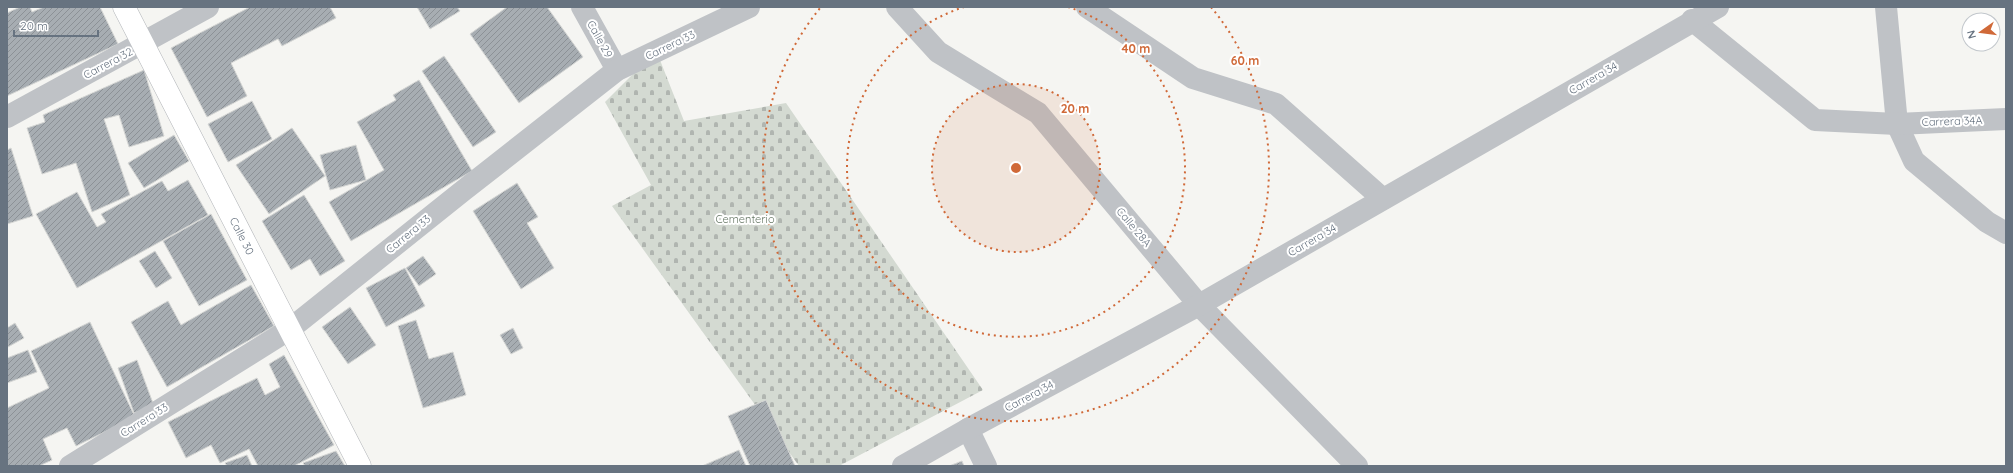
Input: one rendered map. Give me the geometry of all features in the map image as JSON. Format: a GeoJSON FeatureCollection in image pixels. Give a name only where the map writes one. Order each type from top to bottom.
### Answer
{"type":"FeatureCollection","features":[{"type":"Feature","properties":{"kind":"main road","name":"Calle 30"},"geometry":{"type":"LineString","coordinates":[[124,7],[360,466]]}},
{"type":"Feature","properties":{"kind":"street","name":"Carrera 32"},"geometry":{"type":"LineString","coordinates":[[7,117],[143,44],[208,7]]}},
{"type":"Feature","properties":{"kind":"street","name":"Calle 29"},"geometry":{"type":"LineString","coordinates":[[582,7],[617,70]]}},
{"type":"Feature","properties":{"kind":"street","name":"Carrera 33"},"geometry":{"type":"LineString","coordinates":[[70,466],[290,329],[617,70],[749,7]]}},
{"type":"Feature","properties":{"kind":"street","name":"Calle 28A"},"geometry":{"type":"LineString","coordinates":[[897,7],[938,52],[1038,113],[1199,305],[1357,466]]}},
{"type":"Feature","properties":{"kind":"street"},"geometry":{"type":"LineString","coordinates":[[1087,7],[1192,78],[1276,104],[1383,199]]}},
{"type":"Feature","properties":{"kind":"street","name":"Carrera 34"},"geometry":{"type":"LineString","coordinates":[[903,466],[968,429],[1199,305],[1692,20],[1718,7]]}},
{"type":"Feature","properties":{"kind":"street"},"geometry":{"type":"LineString","coordinates":[[1886,7],[1897,124],[1914,161],[1987,222],[2006,233]]}},
{"type":"Feature","properties":{"kind":"street","name":"Carrera 34A"},"geometry":{"type":"LineString","coordinates":[[1692,20],[1815,120],[1897,124],[2006,119]]}},
{"type":"Feature","properties":{"kind":"street"},"geometry":{"type":"LineString","coordinates":[[968,429],[986,466]]}},
{"type":"Feature","properties":{"kind":"green space","name":"Cementerio"},"geometry":{"type":"Polygon","coordinates":[[[658,55],[684,121],[786,103],[983,390],[839,466],[799,466],[612,206],[651,185],[605,102],[635,72],[658,55]]]}},
{"type":"Feature","properties":{"kind":"building"},"geometry":{"type":"Polygon","coordinates":[[[20,7],[30,7],[32,12],[44,7],[100,7],[118,44],[7,96],[7,13],[20,7]]]}},
{"type":"Feature","properties":{"kind":"building"},"geometry":{"type":"Polygon","coordinates":[[[250,7],[330,7],[336,18],[282,46],[278,39],[231,63],[247,96],[207,117],[171,48],[250,7]]]}},
{"type":"Feature","properties":{"kind":"building"},"geometry":{"type":"Polygon","coordinates":[[[417,7],[457,7],[460,11],[430,29],[417,7]]]}},
{"type":"Feature","properties":{"kind":"building"},"geometry":{"type":"Polygon","coordinates":[[[507,7],[547,7],[583,57],[519,103],[470,34],[507,7]]]}},
{"type":"Feature","properties":{"kind":"building"},"geometry":{"type":"Polygon","coordinates":[[[444,56],[496,132],[473,147],[422,71],[444,56]]]}},
{"type":"Feature","properties":{"kind":"building"},"geometry":{"type":"Polygon","coordinates":[[[144,70],[164,136],[129,147],[119,115],[104,119],[130,195],[92,212],[76,163],[42,174],[27,128],[45,122],[43,115],[144,70]]]}},
{"type":"Feature","properties":{"kind":"building"},"geometry":{"type":"Polygon","coordinates":[[[419,80],[472,171],[351,241],[329,202],[384,170],[357,122],[396,100],[393,95],[419,80]]]}},
{"type":"Feature","properties":{"kind":"building"},"geometry":{"type":"Polygon","coordinates":[[[252,101],[272,139],[228,162],[208,124],[252,101]]]}},
{"type":"Feature","properties":{"kind":"building"},"geometry":{"type":"Polygon","coordinates":[[[292,128],[325,176],[269,214],[236,165],[292,128]]]}},
{"type":"Feature","properties":{"kind":"building"},"geometry":{"type":"Polygon","coordinates":[[[174,135],[189,161],[144,188],[128,163],[174,135]]]}},
{"type":"Feature","properties":{"kind":"building"},"geometry":{"type":"Polygon","coordinates":[[[356,145],[366,180],[330,190],[320,155],[356,145]]]}},
{"type":"Feature","properties":{"kind":"building"},"geometry":{"type":"Polygon","coordinates":[[[11,148],[33,216],[7,224],[7,150],[11,148]]]}},
{"type":"Feature","properties":{"kind":"building"},"geometry":{"type":"Polygon","coordinates":[[[188,180],[208,215],[77,288],[36,214],[77,192],[97,227],[106,222],[101,214],[162,181],[168,191],[188,180]]]}},
{"type":"Feature","properties":{"kind":"building"},"geometry":{"type":"Polygon","coordinates":[[[517,183],[538,217],[527,223],[554,268],[521,289],[473,211],[517,183]]]}},
{"type":"Feature","properties":{"kind":"building"},"geometry":{"type":"Polygon","coordinates":[[[304,195],[345,261],[320,276],[310,259],[291,270],[262,221],[304,195]]]}},
{"type":"Feature","properties":{"kind":"building"},"geometry":{"type":"Polygon","coordinates":[[[211,214],[247,280],[199,306],[163,241],[211,214]]]}},
{"type":"Feature","properties":{"kind":"building"},"geometry":{"type":"Polygon","coordinates":[[[155,251],[172,278],[156,288],[139,261],[155,251]]]}},
{"type":"Feature","properties":{"kind":"building"},"geometry":{"type":"Polygon","coordinates":[[[423,256],[436,274],[419,286],[406,268],[423,256]]]}},
{"type":"Feature","properties":{"kind":"building"},"geometry":{"type":"Polygon","coordinates":[[[405,268],[425,306],[386,327],[366,288],[405,268]]]}},
{"type":"Feature","properties":{"kind":"building"},"geometry":{"type":"Polygon","coordinates":[[[251,285],[274,326],[167,387],[131,322],[168,301],[181,325],[251,285]]]}},
{"type":"Feature","properties":{"kind":"building"},"geometry":{"type":"Polygon","coordinates":[[[350,307],[376,345],[348,364],[322,327],[350,307]]]}},
{"type":"Feature","properties":{"kind":"building"},"geometry":{"type":"Polygon","coordinates":[[[416,320],[429,359],[453,352],[466,395],[423,408],[398,326],[416,320]]]}},
{"type":"Feature","properties":{"kind":"building"},"geometry":{"type":"Polygon","coordinates":[[[90,322],[135,417],[76,446],[67,428],[43,439],[52,460],[39,466],[7,466],[7,408],[49,388],[31,351],[90,322]]]}},
{"type":"Feature","properties":{"kind":"building"},"geometry":{"type":"Polygon","coordinates":[[[15,323],[24,338],[8,347],[7,328],[15,323]]]}},
{"type":"Feature","properties":{"kind":"building"},"geometry":{"type":"Polygon","coordinates":[[[513,328],[523,348],[511,354],[500,335],[513,328]]]}},
{"type":"Feature","properties":{"kind":"building"},"geometry":{"type":"Polygon","coordinates":[[[28,350],[37,372],[7,383],[7,358],[28,350]]]}},
{"type":"Feature","properties":{"kind":"building"},"geometry":{"type":"Polygon","coordinates":[[[284,355],[334,445],[294,466],[258,466],[249,449],[220,463],[211,445],[186,458],[168,422],[257,378],[265,395],[280,387],[269,364],[284,355]]]}},
{"type":"Feature","properties":{"kind":"building"},"geometry":{"type":"Polygon","coordinates":[[[137,360],[154,406],[134,413],[118,368],[137,360]]]}},
{"type":"Feature","properties":{"kind":"building"},"geometry":{"type":"Polygon","coordinates":[[[766,400],[795,466],[750,466],[728,416],[766,400]]]}},
{"type":"Feature","properties":{"kind":"building"},"geometry":{"type":"Polygon","coordinates":[[[739,450],[746,466],[702,466],[739,450]]]}},
{"type":"Feature","properties":{"kind":"building"},"geometry":{"type":"Polygon","coordinates":[[[336,451],[345,466],[305,466],[303,463],[336,451]]]}},
{"type":"Feature","properties":{"kind":"building"},"geometry":{"type":"Polygon","coordinates":[[[247,455],[252,466],[227,466],[225,463],[247,455]]]}},
{"type":"Feature","properties":{"kind":"building"},"geometry":{"type":"Polygon","coordinates":[[[962,461],[964,466],[949,466],[962,461]]]}}]}
